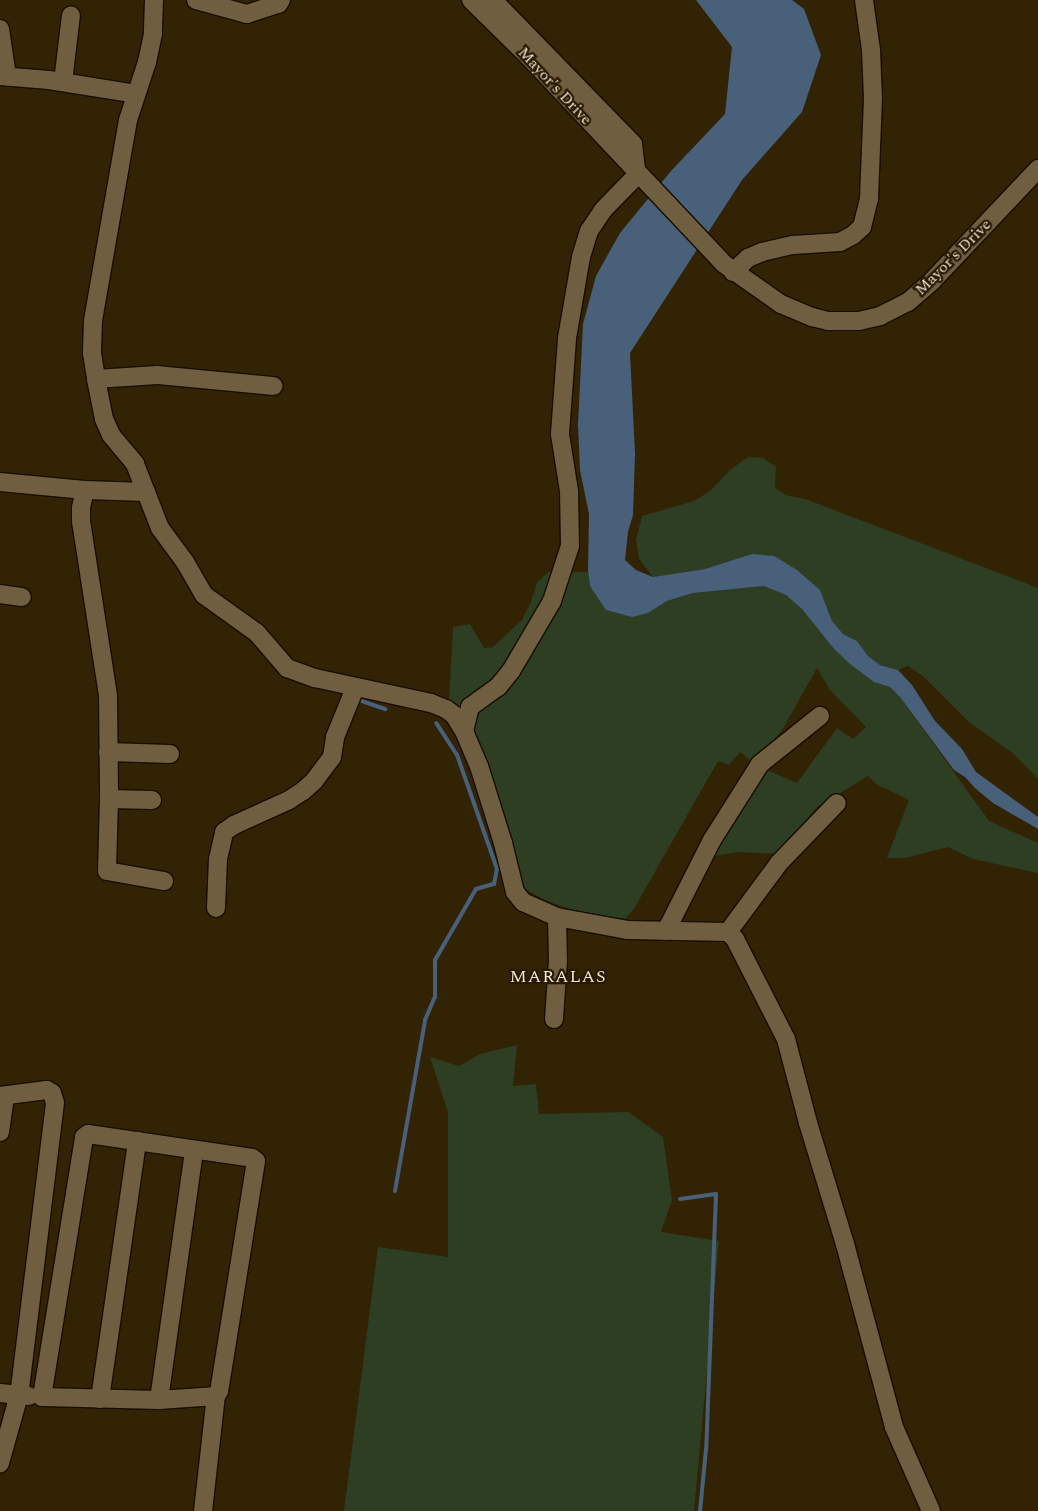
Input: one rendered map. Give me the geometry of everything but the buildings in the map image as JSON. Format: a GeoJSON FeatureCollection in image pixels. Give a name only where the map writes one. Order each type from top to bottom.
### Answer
{"type":"FeatureCollection","features":[{"type":"Feature","properties":{"kind":"street"},"geometry":{"type":"LineString","coordinates":[[154,0],[153,34],[128,120],[92,321],[92,353],[96,379],[104,419],[111,435],[136,464],[160,528],[185,562],[204,595],[257,633],[288,668],[315,678],[355,688],[431,703],[446,709],[454,715],[464,731],[479,766],[504,842],[514,892],[523,902],[557,917],[627,930],[728,932],[735,939],[786,1039],[810,1132],[845,1244],[894,1427],[931,1511]]}},
{"type":"Feature","properties":{"kind":"street"},"geometry":{"type":"LineString","coordinates":[[196,0],[247,14],[278,4],[281,0]]}},
{"type":"Feature","properties":{"kind":"street","name":"Mayor's Drive"},"geometry":{"type":"LineString","coordinates":[[472,0],[729,268],[781,304],[812,317],[842,321],[880,316],[908,302],[933,280],[1038,169]]}},
{"type":"Feature","properties":{"kind":"street","name":"Mayor's Drive"},"geometry":{"type":"LineString","coordinates":[[493,0],[633,144],[642,179]]}},
{"type":"Feature","properties":{"kind":"street"},"geometry":{"type":"LineString","coordinates":[[729,268],[762,252],[793,245],[840,242],[854,235],[862,227],[868,198],[874,98],[871,50],[864,0]]}},
{"type":"Feature","properties":{"kind":"street"},"geometry":{"type":"LineString","coordinates":[[63,82],[70,15]]}},
{"type":"Feature","properties":{"kind":"street"},"geometry":{"type":"LineString","coordinates":[[0,29],[4,76],[63,82],[136,94]]}},
{"type":"Feature","properties":{"kind":"street"},"geometry":{"type":"LineString","coordinates":[[464,731],[470,707],[498,687],[511,671],[552,601],[570,546],[569,491],[560,434],[568,338],[581,257],[589,231],[603,210],[642,179]]}},
{"type":"Feature","properties":{"kind":"street"},"geometry":{"type":"LineString","coordinates":[[96,379],[156,375],[273,386]]}},
{"type":"Feature","properties":{"kind":"street"},"geometry":{"type":"LineString","coordinates":[[0,482],[85,490],[146,492]]}},
{"type":"Feature","properties":{"kind":"street"},"geometry":{"type":"LineString","coordinates":[[85,490],[81,508],[81,521],[106,679],[109,799],[107,871],[164,880]]}},
{"type":"Feature","properties":{"kind":"street"},"geometry":{"type":"LineString","coordinates":[[0,594],[22,597]]}},
{"type":"Feature","properties":{"kind":"street"},"geometry":{"type":"LineString","coordinates":[[216,908],[218,860],[224,832],[234,825],[289,800],[314,781],[332,757],[335,737],[355,688]]}},
{"type":"Feature","properties":{"kind":"street"},"geometry":{"type":"LineString","coordinates":[[666,931],[712,840],[760,764],[820,716]]}},
{"type":"Feature","properties":{"kind":"street"},"geometry":{"type":"LineString","coordinates":[[108,752],[170,754]]}},
{"type":"Feature","properties":{"kind":"street"},"geometry":{"type":"LineString","coordinates":[[109,799],[152,800]]}},
{"type":"Feature","properties":{"kind":"street"},"geometry":{"type":"LineString","coordinates":[[728,932],[779,863],[837,803]]}},
{"type":"Feature","properties":{"kind":"street"},"geometry":{"type":"LineString","coordinates":[[554,1019],[558,961],[557,917]]}},
{"type":"Feature","properties":{"kind":"street"},"geometry":{"type":"LineString","coordinates":[[0,1132],[2,1096],[47,1090],[52,1093],[56,1103],[19,1395],[2,1445],[0,1463]]}},
{"type":"Feature","properties":{"kind":"street"},"geometry":{"type":"LineString","coordinates":[[42,1397],[84,1137],[93,1134],[252,1158],[256,1161],[219,1391],[216,1396],[203,1511]]}},
{"type":"Feature","properties":{"kind":"street"},"geometry":{"type":"LineString","coordinates":[[100,1399],[137,1141]]}},
{"type":"Feature","properties":{"kind":"street"},"geometry":{"type":"LineString","coordinates":[[159,1400],[194,1150]]}},
{"type":"Feature","properties":{"kind":"street"},"geometry":{"type":"LineString","coordinates":[[0,1393],[42,1397],[159,1400],[216,1396]]}},
{"type":"Feature","properties":{"kind":"green space"},"geometry":{"type":"Polygon","coordinates":[[[748,457],[763,458],[776,467],[775,488],[786,495],[808,500],[1038,588],[1038,779],[1014,754],[969,722],[923,676],[908,666],[898,670],[880,665],[868,656],[857,641],[843,634],[832,621],[820,590],[752,554],[705,569],[653,577],[639,559],[636,540],[642,516],[694,501],[710,491],[731,469],[748,457]]]}},
{"type":"Feature","properties":{"kind":"green space"},"geometry":{"type":"Polygon","coordinates":[[[549,572],[588,572],[590,586],[648,613],[667,601],[693,593],[764,586],[786,595],[802,609],[834,649],[851,665],[874,682],[890,687],[900,697],[989,821],[1038,843],[1038,873],[973,859],[948,847],[905,858],[887,858],[909,800],[876,784],[868,776],[817,807],[777,854],[738,852],[707,857],[767,770],[797,783],[837,728],[853,739],[866,727],[830,690],[817,668],[782,730],[754,763],[740,752],[729,765],[718,761],[635,907],[625,919],[575,911],[545,900],[521,887],[504,813],[471,727],[449,702],[453,627],[470,624],[484,648],[493,647],[522,620],[531,602],[537,582],[549,572]]]}},
{"type":"Feature","properties":{"kind":"green space"},"geometry":{"type":"Polygon","coordinates":[[[517,1045],[513,1086],[536,1084],[539,1114],[628,1112],[663,1137],[672,1200],[661,1232],[719,1241],[694,1511],[344,1511],[378,1247],[448,1257],[448,1112],[430,1057],[459,1066],[480,1054],[517,1045]]]}},
{"type":"Feature","properties":{"kind":"water"},"geometry":{"type":"Polygon","coordinates":[[[696,0],[792,0],[804,9],[821,55],[802,112],[742,180],[630,353],[635,454],[633,515],[628,532],[625,560],[636,570],[653,577],[705,569],[752,554],[774,556],[797,570],[820,590],[832,621],[843,634],[857,641],[868,656],[880,665],[898,670],[912,685],[935,721],[962,749],[976,772],[1038,817],[1038,829],[993,803],[965,777],[954,770],[900,697],[890,687],[874,682],[851,665],[834,649],[802,609],[786,595],[764,586],[693,593],[667,601],[648,613],[632,617],[606,610],[590,586],[588,571],[589,514],[580,470],[578,425],[583,324],[596,276],[620,233],[671,171],[725,114],[732,47],[696,0]]]}},
{"type":"Feature","properties":{"kind":"waterway"},"geometry":{"type":"LineString","coordinates":[[356,699],[385,709]]}},
{"type":"Feature","properties":{"kind":"waterway"},"geometry":{"type":"LineString","coordinates":[[395,1191],[425,1020],[435,997],[435,960],[476,889],[494,884],[497,869],[457,755],[436,723]]}},
{"type":"Feature","properties":{"kind":"waterway"},"geometry":{"type":"LineString","coordinates":[[680,1199],[716,1194],[706,1449],[700,1511]]}},
{"type":"Feature","properties":{"kind":"district","name":"MARALAS"},"geometry":{"type":"Point","coordinates":[558,977]}}]}
